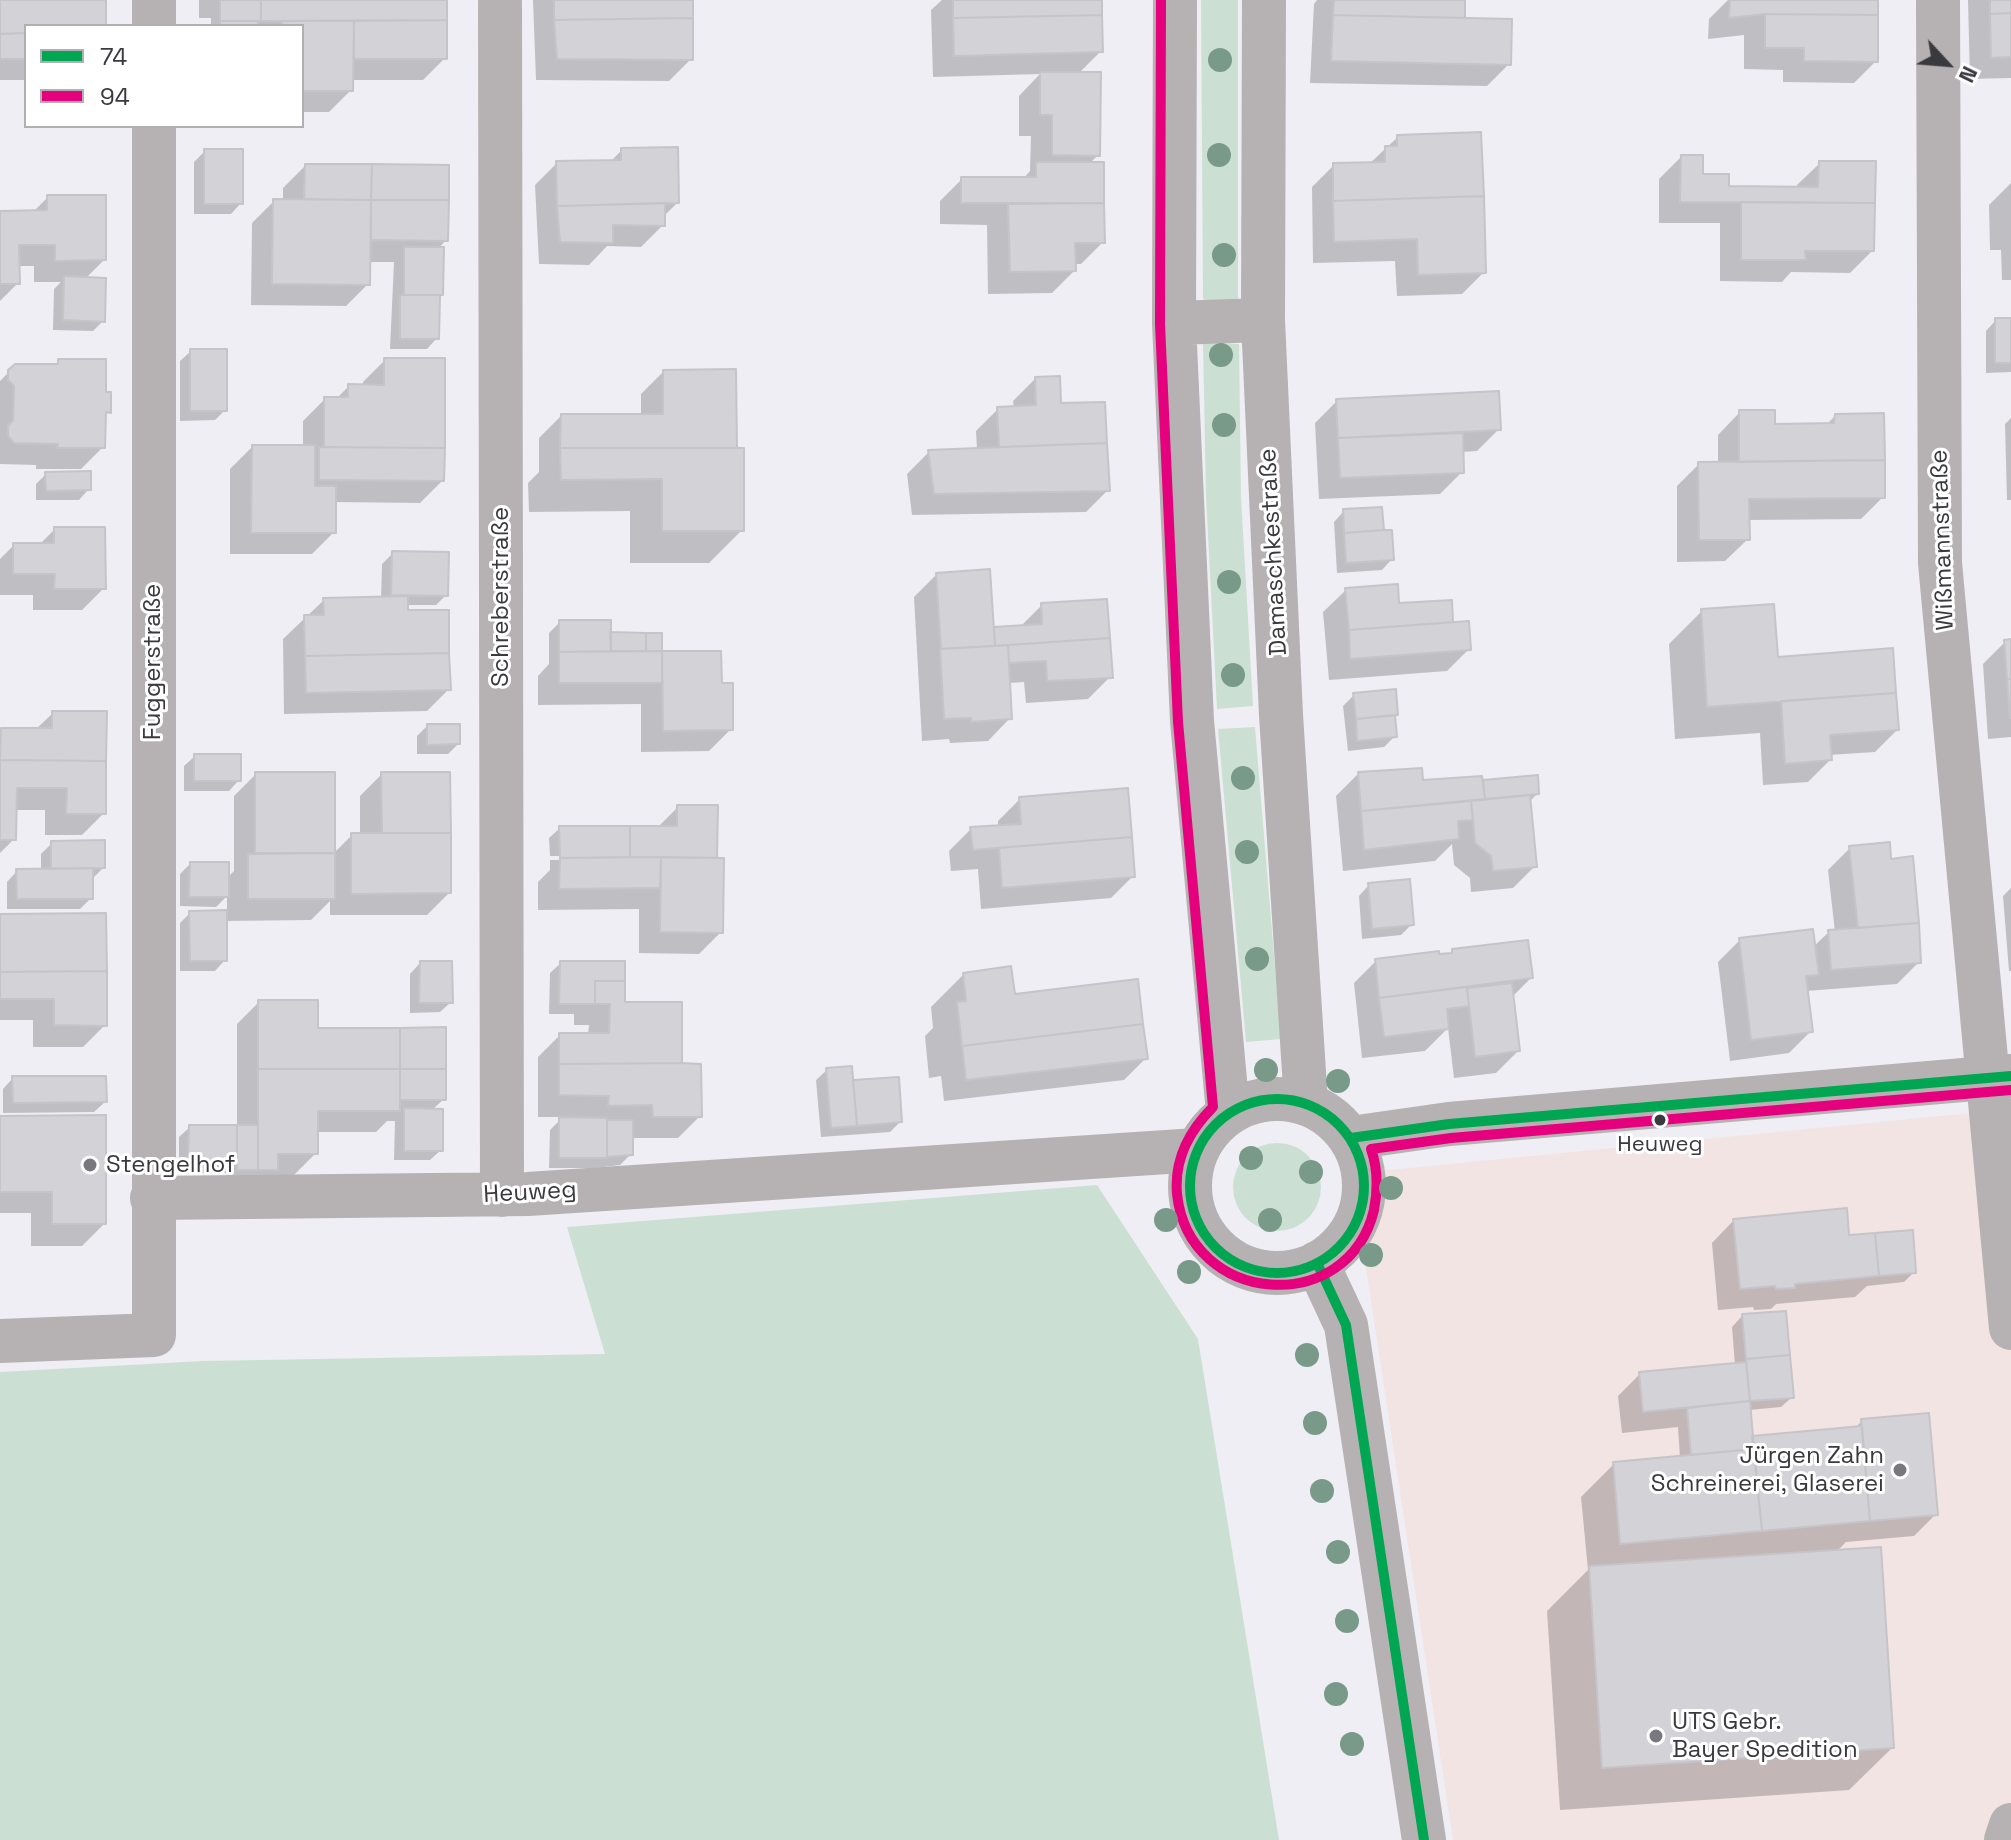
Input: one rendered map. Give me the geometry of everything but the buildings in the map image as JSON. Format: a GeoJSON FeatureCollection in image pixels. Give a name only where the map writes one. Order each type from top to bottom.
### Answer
{"type":"FeatureCollection","features":[{"type":"Feature","properties":{"kind":"street"},"geometry":{"type":"LineString","coordinates":[[154,0],[154,24]]}},
{"type":"Feature","properties":{"kind":"street","name":"Schreberstraße"},"geometry":{"type":"LineString","coordinates":[[500,0],[502,1195]]}},
{"type":"Feature","properties":{"kind":"street"},"geometry":{"type":"LineString","coordinates":[[1175,0],[1174,323],[1192,721],[1228,1113]]}},
{"type":"Feature","properties":{"kind":"street","name":"Damaschkestraße"},"geometry":{"type":"LineString","coordinates":[[1264,0],[1263,320],[1281,715],[1306,1103]]}},
{"type":"Feature","properties":{"kind":"street","name":"Wißmannstraße"},"geometry":{"type":"LineString","coordinates":[[1938,0],[1940,563],[2000,1077],[2011,1328]]}},
{"type":"Feature","properties":{"kind":"street","name":"Fuggerstraße"},"geometry":{"type":"LineString","coordinates":[[152,1198],[154,128]]}},
{"type":"Feature","properties":{"kind":"street"},"geometry":{"type":"LineString","coordinates":[[1174,323],[1263,320]]}},
{"type":"Feature","properties":{"kind":"street"},"geometry":{"type":"LineString","coordinates":[[1351,1138],[1449,1124],[2000,1077]]}},
{"type":"Feature","properties":{"kind":"street"},"geometry":{"type":"LineString","coordinates":[[1279,1098],[1306,1103],[1327,1114],[1351,1138],[1360,1154],[1363,1202],[1354,1227],[1338,1248],[1317,1263],[1297,1271],[1275,1273],[1253,1270],[1226,1257],[1199,1225],[1191,1200],[1190,1174],[1197,1150],[1210,1130],[1228,1113],[1252,1101],[1279,1098]]}},
{"type":"Feature","properties":{"kind":"street","name":"Heuweg"},"geometry":{"type":"LineString","coordinates":[[152,1198],[502,1195],[1197,1150]]}},
{"type":"Feature","properties":{"kind":"street"},"geometry":{"type":"LineString","coordinates":[[0,1341],[154,1335],[152,1198]]}},
{"type":"Feature","properties":{"kind":"street"},"geometry":{"type":"LineString","coordinates":[[1317,1263],[1346,1325],[1424,1840]]}},
{"type":"Feature","properties":{"kind":"street"},"geometry":{"type":"LineString","coordinates":[[2006,1840],[2011,1825]]}},
{"type":"Feature","properties":{"kind":"shaded area"},"geometry":{"type":"Polygon","coordinates":[[[2011,1109],[2011,1840],[1453,1840],[1365,1262],[1378,1171],[2011,1109]]]}},
{"type":"Feature","properties":{"kind":"green space"},"geometry":{"type":"Polygon","coordinates":[[[1201,0],[1238,0],[1238,300],[1211,302],[1203,299],[1201,0]]]}},
{"type":"Feature","properties":{"kind":"green space"},"geometry":{"type":"Polygon","coordinates":[[[1203,344],[1239,344],[1241,497],[1253,706],[1217,709],[1206,496],[1203,344]]]}},
{"type":"Feature","properties":{"kind":"green space"},"geometry":{"type":"Polygon","coordinates":[[[1255,727],[1281,1039],[1246,1042],[1218,729],[1255,727]]]}},
{"type":"Feature","properties":{"kind":"green space"},"geometry":{"type":"Polygon","coordinates":[[[1277,1143],[1294,1146],[1308,1156],[1318,1170],[1321,1187],[1318,1204],[1308,1218],[1294,1228],[1277,1231],[1260,1228],[1246,1218],[1236,1204],[1233,1187],[1236,1170],[1246,1156],[1260,1146],[1277,1143]]]}},
{"type":"Feature","properties":{"kind":"green space"},"geometry":{"type":"Polygon","coordinates":[[[1097,1185],[1198,1339],[1279,1840],[0,1840],[0,1372],[203,1361],[605,1354],[567,1227],[1097,1185]]]}},
{"type":"Feature","properties":{"kind":"transit line","name":"94"},"geometry":{"type":"LineString","coordinates":[[1161,0],[1160,324],[1178,722],[1213,1107],[1185,1147],[1178,1169],[1177,1194],[1188,1231],[1209,1259],[1238,1277],[1270,1284],[1303,1282],[1334,1269],[1359,1245],[1374,1210],[1377,1179],[1371,1149],[1451,1138],[2011,1090]]}},
{"type":"Feature","properties":{"kind":"transit line","name":"74"},"geometry":{"type":"LineString","coordinates":[[1351,1138],[1449,1124],[2011,1076]]}},
{"type":"Feature","properties":{"kind":"transit line","name":"74"},"geometry":{"type":"LineString","coordinates":[[1277,1099],[1310,1106],[1338,1125],[1357,1153],[1364,1186],[1357,1219],[1338,1247],[1310,1266],[1277,1273],[1244,1266],[1216,1247],[1197,1219],[1190,1186],[1197,1153],[1216,1125],[1244,1106],[1277,1099]]}},
{"type":"Feature","properties":{"kind":"transit line","name":"74"},"geometry":{"type":"LineString","coordinates":[[1317,1263],[1346,1325],[1424,1840]]}},
{"type":"Feature","properties":{"kind":"place","name":"Heuweg"},"geometry":{"type":"Point","coordinates":[1660,1120]}},
{"type":"Feature","properties":{"kind":"place","name":"Stengelhof"},"geometry":{"type":"Point","coordinates":[90,1165]}},
{"type":"Feature","properties":{"kind":"place","name":"Jürgen Zahn Schreinerei, Glaserei"},"geometry":{"type":"Point","coordinates":[1900,1470]}},
{"type":"Feature","properties":{"kind":"place","name":"UTS Gebr. Bayer Spedition"},"geometry":{"type":"Point","coordinates":[1656,1736]}}]}
